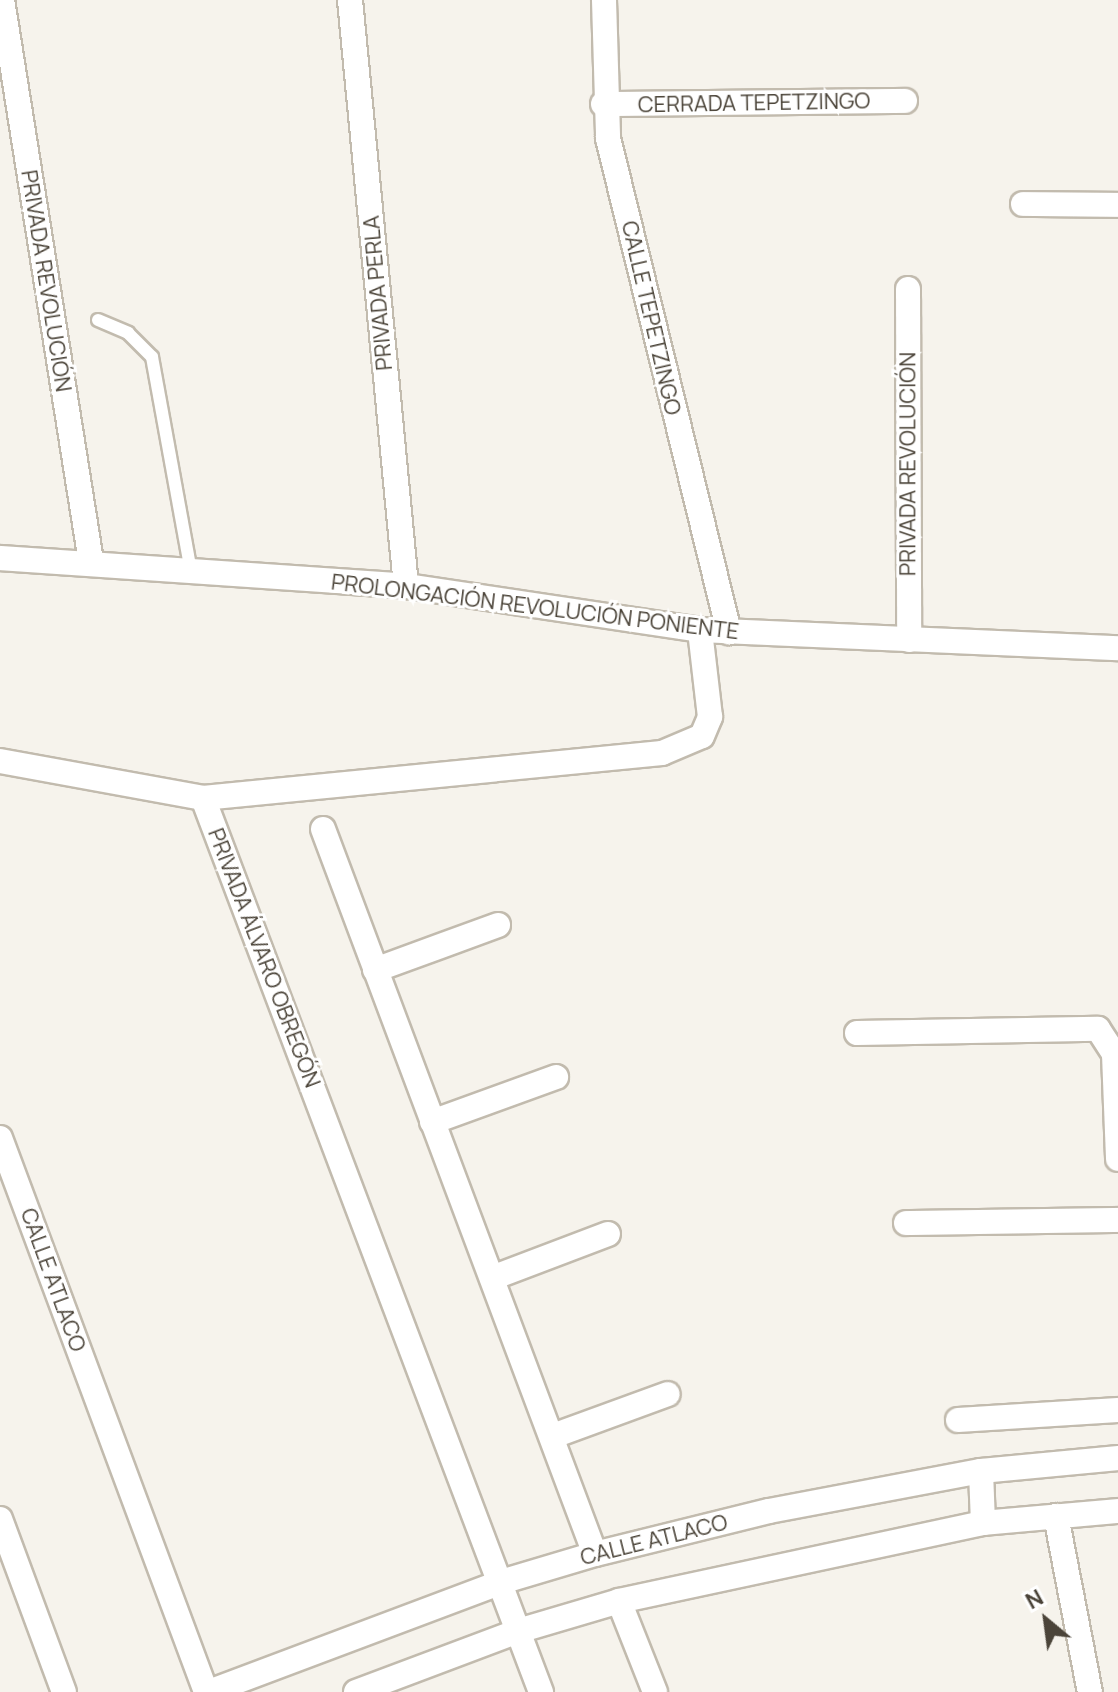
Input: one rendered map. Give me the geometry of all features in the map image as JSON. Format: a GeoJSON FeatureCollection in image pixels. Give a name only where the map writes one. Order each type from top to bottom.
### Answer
{"type":"FeatureCollection","features":[{"type":"Feature","properties":{"kind":"street","name":"PRIVADA REVOLUCIÓN"},"geometry":{"type":"LineString","coordinates":[[2,0],[91,561]]}},
{"type":"Feature","properties":{"kind":"street","name":"PRIVADA PERLA"},"geometry":{"type":"LineString","coordinates":[[350,0],[406,586]]}},
{"type":"Feature","properties":{"kind":"street","name":"CALLE TEPETZINGO"},"geometry":{"type":"LineString","coordinates":[[604,0],[603,104],[663,372],[729,632]]}},
{"type":"Feature","properties":{"kind":"street","name":"CERRADA TEPETZINGO"},"geometry":{"type":"LineString","coordinates":[[603,104],[905,101]]}},
{"type":"Feature","properties":{"kind":"street"},"geometry":{"type":"LineString","coordinates":[[1023,204],[1118,205]]}},
{"type":"Feature","properties":{"kind":"street","name":"PRIVADA REVOLUCIÓN"},"geometry":{"type":"LineString","coordinates":[[908,289],[909,640]]}},
{"type":"Feature","properties":{"kind":"street","name":"PROLONGACIÓN REVOLUCIÓN PONIENTE"},"geometry":{"type":"LineString","coordinates":[[0,558],[91,561],[406,586],[700,630],[1118,648]]}},
{"type":"Feature","properties":{"kind":"street","name":"PRIVADA ÁLVARO OBREGÓN"},"geometry":{"type":"LineString","coordinates":[[541,1692],[203,798],[685,746],[702,736],[710,717],[700,630]]}},
{"type":"Feature","properties":{"kind":"street"},"geometry":{"type":"LineString","coordinates":[[0,761],[203,798]]}},
{"type":"Feature","properties":{"kind":"street"},"geometry":{"type":"LineString","coordinates":[[323,829],[595,1554]]}},
{"type":"Feature","properties":{"kind":"street"},"geometry":{"type":"LineString","coordinates":[[375,970],[498,925]]}},
{"type":"Feature","properties":{"kind":"street"},"geometry":{"type":"LineString","coordinates":[[857,1033],[1098,1029],[1114,1054],[1118,1159]]}},
{"type":"Feature","properties":{"kind":"street"},"geometry":{"type":"LineString","coordinates":[[432,1122],[556,1077]]}},
{"type":"Feature","properties":{"kind":"street","name":"CALLE ATLACO"},"geometry":{"type":"LineString","coordinates":[[0,1138],[208,1692],[501,1582],[595,1554],[769,1511],[981,1471],[1118,1458]]}},
{"type":"Feature","properties":{"kind":"street"},"geometry":{"type":"LineString","coordinates":[[906,1223],[1118,1220]]}},
{"type":"Feature","properties":{"kind":"street"},"geometry":{"type":"LineString","coordinates":[[492,1278],[608,1234]]}},
{"type":"Feature","properties":{"kind":"street"},"geometry":{"type":"LineString","coordinates":[[553,1436],[668,1394]]}},
{"type":"Feature","properties":{"kind":"street"},"geometry":{"type":"LineString","coordinates":[[958,1420],[1118,1410]]}},
{"type":"Feature","properties":{"kind":"street"},"geometry":{"type":"LineString","coordinates":[[981,1471],[983,1523]]}},
{"type":"Feature","properties":{"kind":"street"},"geometry":{"type":"LineString","coordinates":[[356,1692],[518,1631],[619,1601],[983,1523],[1118,1511]]}},
{"type":"Feature","properties":{"kind":"street"},"geometry":{"type":"LineString","coordinates":[[1056,1516],[1090,1692]]}},
{"type":"Feature","properties":{"kind":"street"},"geometry":{"type":"LineString","coordinates":[[0,1519],[64,1692]]}},
{"type":"Feature","properties":{"kind":"street"},"geometry":{"type":"LineString","coordinates":[[619,1601],[655,1692]]}},
{"type":"Feature","properties":{"kind":"lane"},"geometry":{"type":"LineString","coordinates":[[98,320],[128,333],[152,357],[191,571]]}}]}
